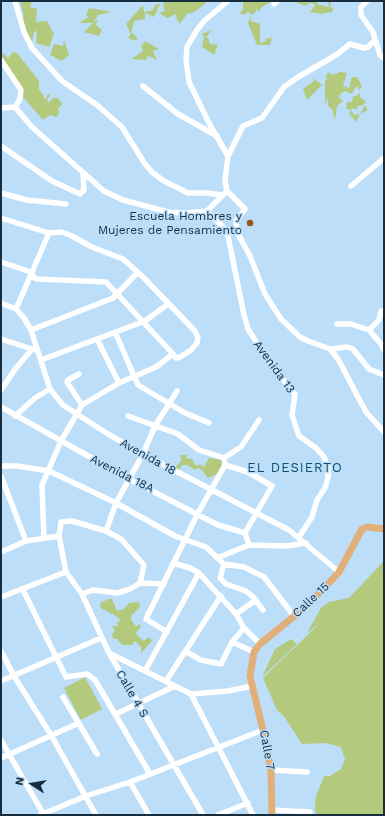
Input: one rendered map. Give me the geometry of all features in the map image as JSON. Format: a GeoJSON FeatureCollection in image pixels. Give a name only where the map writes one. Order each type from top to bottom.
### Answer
{"type":"FeatureCollection","features":[{"type":"Feature","properties":{"kind":"main road","name":"Calle 15"},"geometry":{"type":"LineString","coordinates":[[252,686],[250,672],[254,652],[260,644],[294,616],[339,572],[362,529],[368,527],[384,529]]}},
{"type":"Feature","properties":{"kind":"main road","name":"Calle 7"},"geometry":{"type":"LineString","coordinates":[[252,686],[271,770],[272,812]]}},
{"type":"Feature","properties":{"kind":"street"},"geometry":{"type":"LineString","coordinates":[[14,1],[24,32],[32,48],[62,81],[97,105],[122,127],[141,159],[153,173],[164,181],[188,193],[224,193],[245,209],[236,221],[237,232],[250,256],[265,294],[282,319],[300,337],[330,349],[347,347],[353,349],[369,369],[384,375]]}},
{"type":"Feature","properties":{"kind":"street"},"geometry":{"type":"LineString","coordinates":[[228,1],[204,21],[187,47],[189,82],[228,156]]}},
{"type":"Feature","properties":{"kind":"street"},"geometry":{"type":"LineString","coordinates":[[367,1],[361,7],[362,15],[373,32],[380,55],[384,58]]}},
{"type":"Feature","properties":{"kind":"street"},"geometry":{"type":"LineString","coordinates":[[15,107],[32,127],[83,174],[104,191],[124,200],[168,212],[186,213],[207,211],[224,193],[228,156],[240,129],[243,126],[262,118],[284,87],[327,59],[336,55],[350,44],[368,47],[375,40]]}},
{"type":"Feature","properties":{"kind":"street"},"geometry":{"type":"LineString","coordinates":[[1,60],[21,90],[20,99],[15,107]]}},
{"type":"Feature","properties":{"kind":"street"},"geometry":{"type":"LineString","coordinates":[[143,86],[178,114],[217,136]]}},
{"type":"Feature","properties":{"kind":"street"},"geometry":{"type":"LineString","coordinates":[[1,108],[15,107]]}},
{"type":"Feature","properties":{"kind":"street"},"geometry":{"type":"LineString","coordinates":[[1,146],[52,181],[80,194],[84,190],[83,174]]}},
{"type":"Feature","properties":{"kind":"street"},"geometry":{"type":"LineString","coordinates":[[351,186],[384,158]]}},
{"type":"Feature","properties":{"kind":"street"},"geometry":{"type":"LineString","coordinates":[[1,193],[27,200],[66,204]]}},
{"type":"Feature","properties":{"kind":"street","name":"Avenida 13"},"geometry":{"type":"LineString","coordinates":[[207,211],[224,228],[228,236],[248,329],[271,365],[295,394],[292,415],[299,436],[316,448],[324,457],[328,467],[328,478],[325,488],[317,500],[312,517],[299,537]]}},
{"type":"Feature","properties":{"kind":"street"},"geometry":{"type":"LineString","coordinates":[[1,218],[49,233],[61,232],[70,235],[92,247],[123,259],[195,331],[198,341],[191,350],[176,358],[144,321],[106,282],[37,280],[31,272],[1,262]]}},
{"type":"Feature","properties":{"kind":"street"},"geometry":{"type":"LineString","coordinates":[[1,303],[16,309],[49,233]]}},
{"type":"Feature","properties":{"kind":"street"},"geometry":{"type":"LineString","coordinates":[[31,330],[113,298],[137,273]]}},
{"type":"Feature","properties":{"kind":"street"},"geometry":{"type":"LineString","coordinates":[[41,360],[144,321],[168,304]]}},
{"type":"Feature","properties":{"kind":"street","name":"Avenida 18"},"geometry":{"type":"LineString","coordinates":[[16,309],[24,318],[31,330],[34,350],[41,360],[50,389],[63,405],[143,454],[299,537],[339,572]]}},
{"type":"Feature","properties":{"kind":"street"},"geometry":{"type":"LineString","coordinates":[[369,330],[378,320],[381,311]]}},
{"type":"Feature","properties":{"kind":"street"},"geometry":{"type":"LineString","coordinates":[[337,324],[351,324],[369,330],[384,350]]}},
{"type":"Feature","properties":{"kind":"street"},"geometry":{"type":"LineString","coordinates":[[115,332],[133,376],[138,384],[169,403],[208,423]]}},
{"type":"Feature","properties":{"kind":"street"},"geometry":{"type":"LineString","coordinates":[[1,339],[34,350],[16,368],[1,390]]}},
{"type":"Feature","properties":{"kind":"street"},"geometry":{"type":"LineString","coordinates":[[97,339],[119,383]]}},
{"type":"Feature","properties":{"kind":"street"},"geometry":{"type":"LineString","coordinates":[[330,349],[338,359],[366,412],[384,432]]}},
{"type":"Feature","properties":{"kind":"street"},"geometry":{"type":"LineString","coordinates":[[44,538],[42,489],[61,441],[82,405],[119,383],[156,367],[173,354]]}},
{"type":"Feature","properties":{"kind":"street"},"geometry":{"type":"LineString","coordinates":[[79,374],[67,382],[82,405]]}},
{"type":"Feature","properties":{"kind":"street"},"geometry":{"type":"LineString","coordinates":[[15,416],[35,398],[50,389]]}},
{"type":"Feature","properties":{"kind":"street"},"geometry":{"type":"LineString","coordinates":[[106,531],[116,503],[143,454],[155,426],[177,391]]}},
{"type":"Feature","properties":{"kind":"street","name":"Avenida 18A"},"geometry":{"type":"LineString","coordinates":[[1,407],[129,479],[198,513],[218,525],[245,534]]}},
{"type":"Feature","properties":{"kind":"street"},"geometry":{"type":"LineString","coordinates":[[128,416],[181,436],[187,443],[199,450],[248,472],[272,486],[245,534],[249,545]]}},
{"type":"Feature","properties":{"kind":"street"},"geometry":{"type":"LineString","coordinates":[[167,632],[146,619],[225,462],[241,447],[259,420]]}},
{"type":"Feature","properties":{"kind":"street"},"geometry":{"type":"LineString","coordinates":[[1,466],[17,466],[49,471],[116,503],[175,536],[206,547],[224,564],[244,567],[264,577],[294,616]]}},
{"type":"Feature","properties":{"kind":"street"},"geometry":{"type":"LineString","coordinates":[[1,476],[26,541]]}},
{"type":"Feature","properties":{"kind":"street"},"geometry":{"type":"LineString","coordinates":[[1,597],[23,590],[66,572],[59,536],[60,525],[66,520],[106,531],[121,539],[144,565],[140,583]]}},
{"type":"Feature","properties":{"kind":"street"},"geometry":{"type":"LineString","coordinates":[[1,552],[26,541],[59,536]]}},
{"type":"Feature","properties":{"kind":"street"},"geometry":{"type":"LineString","coordinates":[[217,558],[249,545],[286,546],[306,542]]}},
{"type":"Feature","properties":{"kind":"street"},"geometry":{"type":"LineString","coordinates":[[173,563],[190,568],[199,574],[236,614],[244,628],[260,644]]}},
{"type":"Feature","properties":{"kind":"street"},"geometry":{"type":"LineString","coordinates":[[224,564],[220,578],[226,584],[246,591],[256,600],[263,610]]}},
{"type":"Feature","properties":{"kind":"street","name":"Calle 4 S"},"geometry":{"type":"LineString","coordinates":[[66,572],[82,594],[109,653],[203,815]]}},
{"type":"Feature","properties":{"kind":"street"},"geometry":{"type":"LineString","coordinates":[[145,671],[199,574]]}},
{"type":"Feature","properties":{"kind":"street"},"geometry":{"type":"LineString","coordinates":[[82,594],[92,590],[117,593],[130,589],[140,583],[164,584]]}},
{"type":"Feature","properties":{"kind":"street"},"geometry":{"type":"LineString","coordinates":[[23,590],[67,678],[83,674],[90,676],[116,714],[150,774]]}},
{"type":"Feature","properties":{"kind":"street"},"geometry":{"type":"LineString","coordinates":[[166,681],[220,596]]}},
{"type":"Feature","properties":{"kind":"street"},"geometry":{"type":"LineString","coordinates":[[236,614],[256,600]]}},
{"type":"Feature","properties":{"kind":"street"},"geometry":{"type":"LineString","coordinates":[[185,651],[201,660],[221,664],[232,642],[244,628]]}},
{"type":"Feature","properties":{"kind":"street"},"geometry":{"type":"LineString","coordinates":[[1,681],[101,638]]}},
{"type":"Feature","properties":{"kind":"street"},"geometry":{"type":"LineString","coordinates":[[232,642],[254,652]]}},
{"type":"Feature","properties":{"kind":"street"},"geometry":{"type":"LineString","coordinates":[[1,651],[14,676],[51,735],[96,815]]}},
{"type":"Feature","properties":{"kind":"street"},"geometry":{"type":"LineString","coordinates":[[109,653],[191,694],[228,691],[252,686]]}},
{"type":"Feature","properties":{"kind":"street"},"geometry":{"type":"LineString","coordinates":[[116,714],[175,686]]}},
{"type":"Feature","properties":{"kind":"street"},"geometry":{"type":"LineString","coordinates":[[191,694],[253,815]]}},
{"type":"Feature","properties":{"kind":"street"},"geometry":{"type":"LineString","coordinates":[[62,697],[97,754]]}},
{"type":"Feature","properties":{"kind":"street"},"geometry":{"type":"LineString","coordinates":[[1,758],[79,723]]}},
{"type":"Feature","properties":{"kind":"street"},"geometry":{"type":"LineString","coordinates":[[1,740],[42,814],[86,796],[130,782],[263,730]]}},
{"type":"Feature","properties":{"kind":"street"},"geometry":{"type":"LineString","coordinates":[[271,770],[307,772]]}},
{"type":"Feature","properties":{"kind":"street"},"geometry":{"type":"LineString","coordinates":[[130,782],[150,815]]}},
{"type":"Feature","properties":{"kind":"street"},"geometry":{"type":"LineString","coordinates":[[218,815],[248,803]]}},
{"type":"Feature","properties":{"kind":"street"},"geometry":{"type":"LineString","coordinates":[[272,812],[310,812]]}},
{"type":"Feature","properties":{"kind":"green space"},"geometry":{"type":"Polygon","coordinates":[[[20,1],[32,1],[30,7],[37,9],[36,22],[47,21],[54,34],[49,47],[36,43],[37,31],[34,32],[32,42],[26,38],[25,27],[17,21],[24,17],[20,1]]]}},
{"type":"Feature","properties":{"kind":"green space"},"geometry":{"type":"Polygon","coordinates":[[[165,1],[205,1],[206,3],[194,12],[187,14],[180,24],[177,20],[176,14],[167,18],[159,13],[165,11],[163,5],[165,1]]]}},
{"type":"Feature","properties":{"kind":"green space"},"geometry":{"type":"Polygon","coordinates":[[[243,1],[272,1],[262,7],[258,12],[257,9],[253,15],[248,12],[243,15],[240,13],[243,10],[243,1]]]}},
{"type":"Feature","properties":{"kind":"green space"},"geometry":{"type":"Polygon","coordinates":[[[298,1],[318,1],[317,4],[329,7],[328,1],[331,1],[330,7],[333,8],[332,12],[321,14],[310,12],[316,4],[309,3],[306,6],[297,3],[298,1]]]}},
{"type":"Feature","properties":{"kind":"green space"},"geometry":{"type":"Polygon","coordinates":[[[160,4],[154,17],[145,13],[145,19],[134,21],[131,33],[133,33],[138,39],[134,41],[133,39],[131,40],[128,37],[131,34],[126,24],[143,5],[144,12],[153,10],[155,5],[160,4]]]}},
{"type":"Feature","properties":{"kind":"green space"},"geometry":{"type":"Polygon","coordinates":[[[89,8],[112,12],[98,15],[93,23],[78,23],[89,17],[86,15],[89,8]]]}},
{"type":"Feature","properties":{"kind":"green space"},"geometry":{"type":"Polygon","coordinates":[[[251,15],[251,21],[260,24],[260,43],[267,41],[264,40],[272,37],[270,45],[257,45],[248,23],[251,15]]]}},
{"type":"Feature","properties":{"kind":"green space"},"geometry":{"type":"Polygon","coordinates":[[[98,19],[96,25],[102,30],[99,36],[84,32],[98,19]]]}},
{"type":"Feature","properties":{"kind":"green space"},"geometry":{"type":"Polygon","coordinates":[[[211,30],[206,38],[208,38],[210,44],[218,45],[214,55],[202,47],[205,37],[202,34],[211,30]]]}},
{"type":"Feature","properties":{"kind":"green space"},"geometry":{"type":"Polygon","coordinates":[[[64,40],[69,55],[62,61],[50,55],[54,44],[63,46],[64,40]]]}},
{"type":"Feature","properties":{"kind":"green space"},"geometry":{"type":"Polygon","coordinates":[[[145,41],[159,49],[153,51],[157,60],[148,56],[146,60],[131,59],[143,51],[141,46],[145,41]]]}},
{"type":"Feature","properties":{"kind":"green space"},"geometry":{"type":"Polygon","coordinates":[[[13,52],[18,54],[39,81],[39,89],[44,96],[44,99],[46,99],[48,94],[50,95],[47,101],[48,103],[53,98],[58,98],[62,104],[57,111],[60,111],[57,117],[50,115],[43,120],[23,97],[1,59],[3,53],[8,58],[13,52]]]}},
{"type":"Feature","properties":{"kind":"green space"},"geometry":{"type":"Polygon","coordinates":[[[328,72],[332,75],[340,72],[347,73],[343,86],[349,88],[352,77],[357,77],[362,86],[360,90],[356,86],[352,94],[345,91],[341,93],[339,98],[343,101],[337,106],[335,120],[332,109],[328,106],[327,96],[325,105],[325,81],[327,79],[326,76],[328,72]]]}},
{"type":"Feature","properties":{"kind":"green space"},"geometry":{"type":"Polygon","coordinates":[[[313,78],[322,85],[307,100],[303,89],[314,81],[313,78]]]}},
{"type":"Feature","properties":{"kind":"green space"},"geometry":{"type":"Polygon","coordinates":[[[360,93],[360,97],[366,102],[362,106],[359,105],[356,110],[354,108],[351,110],[346,109],[347,102],[352,102],[353,96],[360,93]]]}},
{"type":"Feature","properties":{"kind":"green space"},"geometry":{"type":"Polygon","coordinates":[[[365,105],[368,110],[360,114],[365,105]]]}},
{"type":"Feature","properties":{"kind":"green space"},"geometry":{"type":"Polygon","coordinates":[[[351,110],[354,115],[360,114],[356,122],[349,113],[351,110]]]}},
{"type":"Feature","properties":{"kind":"green space"},"geometry":{"type":"Polygon","coordinates":[[[181,455],[187,455],[186,458],[192,459],[196,466],[200,464],[204,467],[209,458],[222,460],[221,472],[208,478],[202,470],[198,468],[195,470],[187,465],[182,465],[178,471],[175,468],[182,460],[180,458],[181,455]]]}},
{"type":"Feature","properties":{"kind":"green space"},"geometry":{"type":"Polygon","coordinates":[[[384,561],[384,815],[317,815],[315,810],[316,796],[324,776],[330,776],[341,769],[345,759],[341,747],[325,743],[302,744],[283,715],[277,710],[263,678],[321,622],[307,633],[321,608],[329,602],[349,598],[384,561]]]}},
{"type":"Feature","properties":{"kind":"green space"},"geometry":{"type":"Polygon","coordinates":[[[112,599],[117,611],[124,609],[129,603],[139,602],[140,607],[132,615],[131,619],[136,627],[139,624],[141,626],[136,633],[139,637],[144,641],[149,637],[152,641],[141,653],[141,647],[135,641],[132,645],[122,645],[117,639],[113,638],[112,634],[115,631],[112,626],[118,626],[117,622],[121,621],[116,616],[101,608],[100,603],[112,599]]]}},
{"type":"Feature","properties":{"kind":"green space"},"geometry":{"type":"Polygon","coordinates":[[[291,639],[297,644],[262,677],[275,649],[291,639]]]}},
{"type":"Feature","properties":{"kind":"green space"},"geometry":{"type":"Polygon","coordinates":[[[85,677],[102,709],[81,720],[64,688],[85,677]]]}},
{"type":"Feature","properties":{"kind":"place","name":"Escuela Hombres y Mujeres de Pensamiento"},"geometry":{"type":"Point","coordinates":[250,223]}},
{"type":"Feature","properties":{"kind":"district","name":"EL DESIERTO"},"geometry":{"type":"Point","coordinates":[295,468]}}]}
